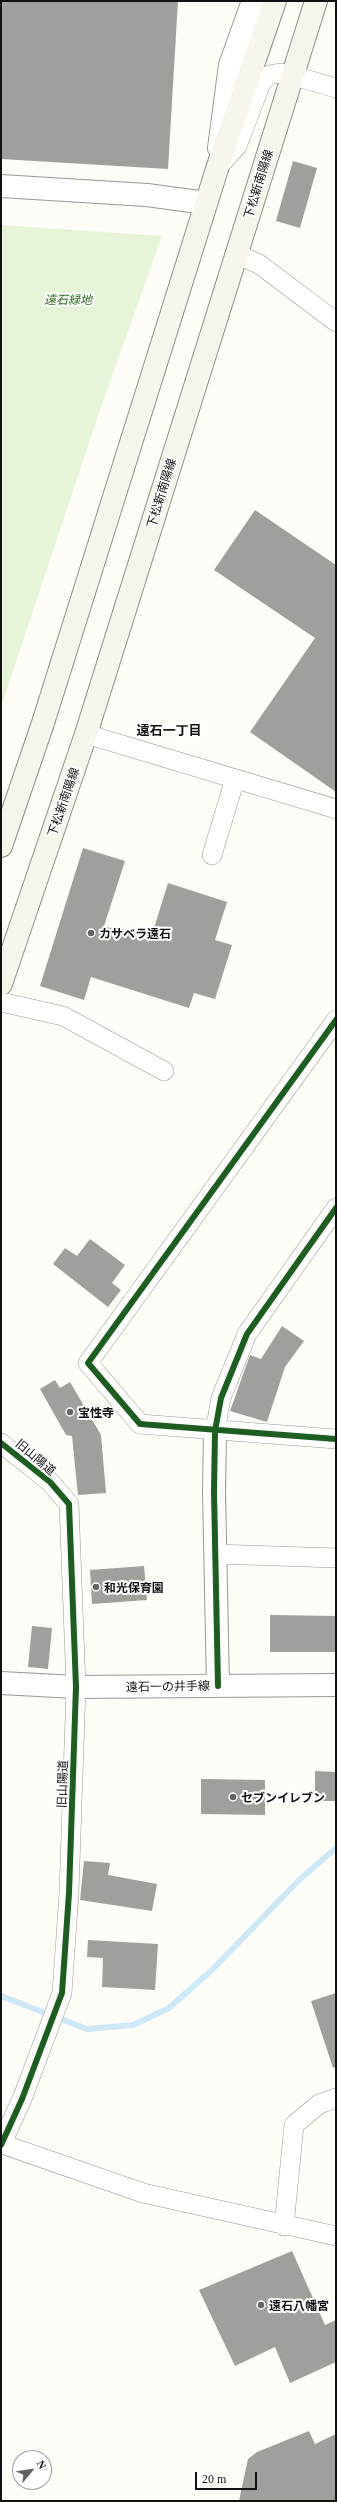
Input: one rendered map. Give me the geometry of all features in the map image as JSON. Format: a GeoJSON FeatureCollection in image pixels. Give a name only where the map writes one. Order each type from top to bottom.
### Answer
{"type":"FeatureCollection","features":[{"type":"Feature","properties":{"kind":"main road"},"geometry":{"type":"LineString","coordinates":[[1,846],[46,715],[217,169],[275,1]]}},
{"type":"Feature","properties":{"kind":"main road","name":"下松新南陽線"},"geometry":{"type":"LineString","coordinates":[[1,984],[86,734],[291,75],[316,1]]}},
{"type":"Feature","properties":{"kind":"street"},"geometry":{"type":"LineString","coordinates":[[217,169],[230,65],[253,1]]}},
{"type":"Feature","properties":{"kind":"street"},"geometry":{"type":"LineString","coordinates":[[217,169],[237,146],[261,83],[269,75],[280,73],[291,75],[336,88]]}},
{"type":"Feature","properties":{"kind":"street"},"geometry":{"type":"LineString","coordinates":[[1,186],[147,195],[206,203]]}},
{"type":"Feature","properties":{"kind":"street"},"geometry":{"type":"LineString","coordinates":[[236,254],[259,264],[336,322]]}},
{"type":"Feature","properties":{"kind":"street"},"geometry":{"type":"LineString","coordinates":[[86,734],[336,809]]}},
{"type":"Feature","properties":{"kind":"street"},"geometry":{"type":"LineString","coordinates":[[212,855],[235,779]]}},
{"type":"Feature","properties":{"kind":"street"},"geometry":{"type":"LineString","coordinates":[[1,1002],[62,1016],[164,1072]]}},
{"type":"Feature","properties":{"kind":"street"},"geometry":{"type":"LineString","coordinates":[[336,1020],[88,1363],[140,1424],[216,1431],[336,1438]]}},
{"type":"Feature","properties":{"kind":"street"},"geometry":{"type":"LineString","coordinates":[[218,1686],[215,1554],[216,1431],[221,1398],[247,1334],[336,1208]]}},
{"type":"Feature","properties":{"kind":"street","name":"旧山陽道"},"geometry":{"type":"LineString","coordinates":[[1,1443],[50,1482],[69,1504],[76,1687],[69,1893],[62,1993],[22,2099],[1,2145]]}},
{"type":"Feature","properties":{"kind":"street"},"geometry":{"type":"LineString","coordinates":[[215,1554],[336,1558]]}},
{"type":"Feature","properties":{"kind":"street","name":"遠石一の井手線"},"geometry":{"type":"LineString","coordinates":[[1,1683],[76,1687],[336,1685]]}},
{"type":"Feature","properties":{"kind":"street"},"geometry":{"type":"LineString","coordinates":[[284,2226],[294,2125],[319,2104],[336,2098]]}},
{"type":"Feature","properties":{"kind":"street"},"geometry":{"type":"LineString","coordinates":[[1,2145],[143,2193],[284,2226],[336,2236]]}},
{"type":"Feature","properties":{"kind":"green space","name":"遠石緑地"},"geometry":{"type":"Polygon","coordinates":[[[1,225],[162,236],[100,410],[1,707],[1,225]]]}},
{"type":"Feature","properties":{"kind":"building"},"geometry":{"type":"Polygon","coordinates":[[[1,1],[178,1],[168,169],[1,159],[1,1]]]}},
{"type":"Feature","properties":{"kind":"building"},"geometry":{"type":"Polygon","coordinates":[[[293,161],[317,168],[300,228],[276,221],[293,161]]]}},
{"type":"Feature","properties":{"kind":"building"},"geometry":{"type":"Polygon","coordinates":[[[255,510],[336,565],[336,792],[250,732],[315,638],[214,570],[255,510]]]}},
{"type":"Feature","properties":{"kind":"building","name":"カサベラ遠石"},"geometry":{"type":"Polygon","coordinates":[[[83,848],[125,861],[104,926],[150,941],[168,883],[227,902],[215,940],[232,945],[215,999],[194,993],[189,1008],[91,977],[84,1000],[40,986],[83,848]]]}},
{"type":"Feature","properties":{"kind":"building"},"geometry":{"type":"Polygon","coordinates":[[[90,1239],[125,1265],[112,1283],[121,1290],[108,1307],[53,1264],[65,1248],[77,1256],[90,1239]]]}},
{"type":"Feature","properties":{"kind":"building"},"geometry":{"type":"Polygon","coordinates":[[[282,1326],[304,1341],[285,1367],[267,1422],[230,1411],[250,1355],[261,1359],[282,1326]]]}},
{"type":"Feature","properties":{"kind":"building"},"geometry":{"type":"Polygon","coordinates":[[[55,1380],[60,1388],[70,1382],[101,1435],[106,1493],[78,1495],[72,1436],[66,1435],[40,1389],[55,1380]]]}},
{"type":"Feature","properties":{"kind":"building"},"geometry":{"type":"Polygon","coordinates":[[[144,1566],[147,1600],[92,1604],[90,1570],[144,1566]]]}},
{"type":"Feature","properties":{"kind":"building"},"geometry":{"type":"Polygon","coordinates":[[[270,1615],[336,1616],[336,1652],[270,1652],[270,1615]]]}},
{"type":"Feature","properties":{"kind":"building"},"geometry":{"type":"Polygon","coordinates":[[[32,1626],[52,1628],[48,1669],[28,1667],[32,1626]]]}},
{"type":"Feature","properties":{"kind":"building"},"geometry":{"type":"Polygon","coordinates":[[[315,1771],[336,1772],[336,1801],[315,1801],[315,1771]]]}},
{"type":"Feature","properties":{"kind":"building","name":"セブンイレブン"},"geometry":{"type":"Polygon","coordinates":[[[201,1779],[265,1780],[265,1815],[201,1814],[201,1779]]]}},
{"type":"Feature","properties":{"kind":"building"},"geometry":{"type":"Polygon","coordinates":[[[84,1861],[110,1863],[108,1875],[157,1884],[152,1911],[80,1900],[84,1861]]]}},
{"type":"Feature","properties":{"kind":"building"},"geometry":{"type":"Polygon","coordinates":[[[88,1940],[158,1944],[155,1990],[102,1987],[103,1958],[87,1957],[88,1940]]]}},
{"type":"Feature","properties":{"kind":"building"},"geometry":{"type":"Polygon","coordinates":[[[336,1993],[336,2067],[333,2068],[311,2001],[336,1993]]]}},
{"type":"Feature","properties":{"kind":"building","name":"遠石八幡宮"},"geometry":{"type":"Polygon","coordinates":[[[292,2251],[325,2325],[336,2320],[336,2362],[290,2383],[275,2347],[235,2366],[199,2290],[292,2251]]]}},
{"type":"Feature","properties":{"kind":"building"},"geometry":{"type":"Polygon","coordinates":[[[309,2431],[315,2444],[336,2434],[336,2501],[239,2501],[248,2459],[257,2452],[309,2431]]]}},
{"type":"Feature","properties":{"kind":"waterway"},"geometry":{"type":"LineString","coordinates":[[1,1996],[87,2029],[133,2025],[169,2008],[213,1969],[299,1880],[336,1848]]}},
{"type":"Feature","properties":{"kind":"cycle path"},"geometry":{"type":"LineString","coordinates":[[336,1020],[88,1363],[140,1424],[336,1439]]}},
{"type":"Feature","properties":{"kind":"cycle path"},"geometry":{"type":"LineString","coordinates":[[218,1686],[214,1492],[215,1431],[221,1398],[247,1334],[336,1208]]}},
{"type":"Feature","properties":{"kind":"cycle path"},"geometry":{"type":"LineString","coordinates":[[1,1443],[50,1482],[69,1504],[76,1687],[69,1893],[62,1993],[22,2099],[1,2145]]}},
{"type":"Feature","properties":{"kind":"place","name":"カサベラ遠石"},"geometry":{"type":"Point","coordinates":[91,933]}},
{"type":"Feature","properties":{"kind":"place","name":"宝性寺"},"geometry":{"type":"Point","coordinates":[70,1412]}},
{"type":"Feature","properties":{"kind":"place","name":"和光保育園"},"geometry":{"type":"Point","coordinates":[96,1587]}},
{"type":"Feature","properties":{"kind":"place","name":"セブンイレブン"},"geometry":{"type":"Point","coordinates":[233,1797]}},
{"type":"Feature","properties":{"kind":"place","name":"遠石八幡宮"},"geometry":{"type":"Point","coordinates":[261,2305]}},
{"type":"Feature","properties":{"kind":"district","name":"遠石一丁目"},"geometry":{"type":"Point","coordinates":[169,730]}}]}
